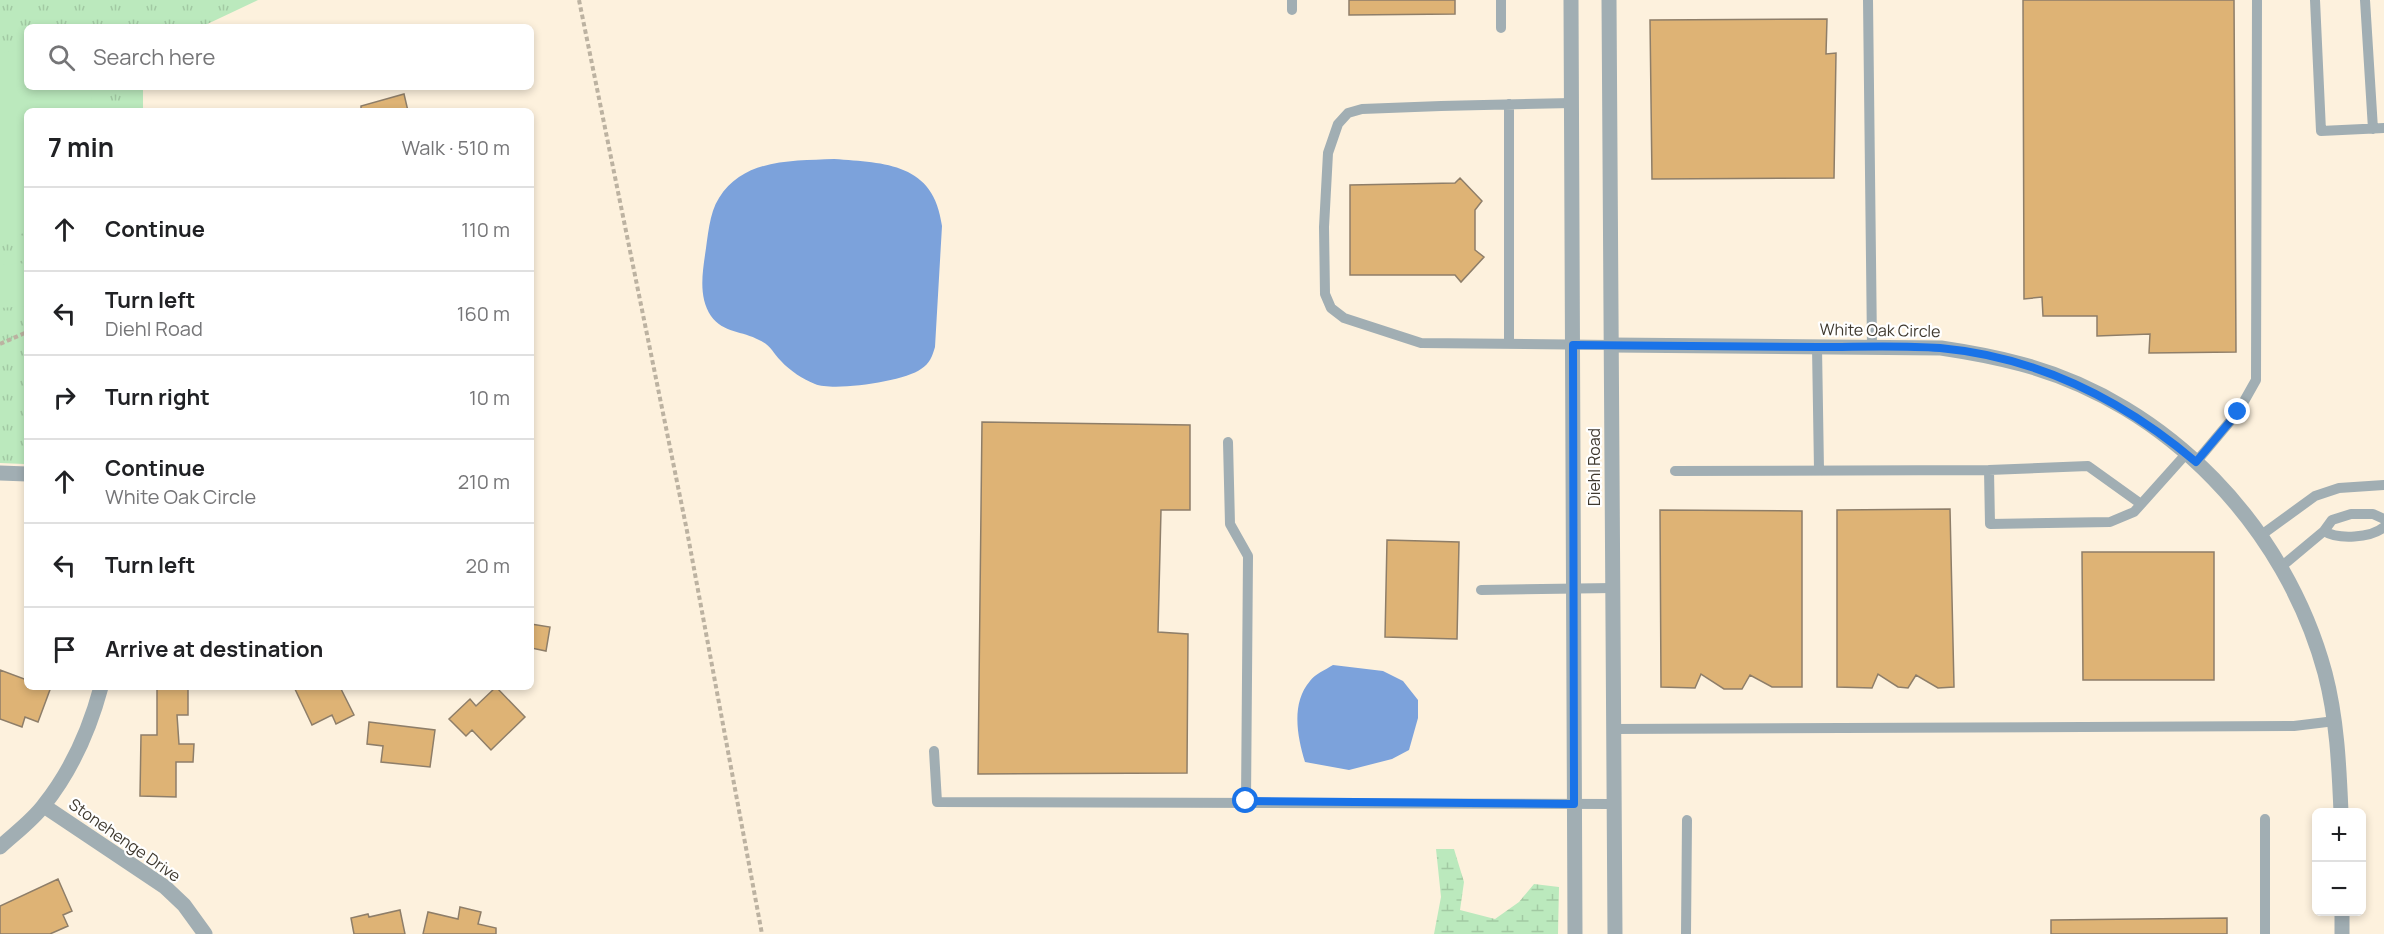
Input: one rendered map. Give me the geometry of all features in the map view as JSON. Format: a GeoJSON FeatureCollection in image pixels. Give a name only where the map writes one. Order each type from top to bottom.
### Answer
{"type":"FeatureCollection","features":[{"type":"Feature","properties":{"kind":"street","name":"Diehl Road"},"geometry":{"type":"LineString","coordinates":[[1571,0],[1575,934]]}},
{"type":"Feature","properties":{"kind":"street","name":"Diehl Road"},"geometry":{"type":"LineString","coordinates":[[1609,0],[1615,934]]}},
{"type":"Feature","properties":{"kind":"street","name":"White Oak Circle"},"geometry":{"type":"LineString","coordinates":[[1612,345],[1941,348],[1975,353],[2050,373],[2077,384],[2128,411],[2191,458],[2218,482],[2243,511],[2281,567],[2315,640],[2335,721],[2341,808]]}},
{"type":"Feature","properties":{"kind":"street"},"geometry":{"type":"LineString","coordinates":[[0,474],[24,474]]}},
{"type":"Feature","properties":{"kind":"street"},"geometry":{"type":"LineString","coordinates":[[0,847],[44,806],[83,740],[100,690]]}},
{"type":"Feature","properties":{"kind":"street","name":"Stonehenge Drive"},"geometry":{"type":"LineString","coordinates":[[44,806],[165,887],[184,905],[205,934]]}},
{"type":"Feature","properties":{"kind":"street"},"geometry":{"type":"LineString","coordinates":[[2342,916],[2342,934]]}},
{"type":"Feature","properties":{"kind":"lane"},"geometry":{"type":"LineString","coordinates":[[1501,0],[1501,28]]}},
{"type":"Feature","properties":{"kind":"lane"},"geometry":{"type":"LineString","coordinates":[[1868,0],[1872,346]]}},
{"type":"Feature","properties":{"kind":"lane"},"geometry":{"type":"LineString","coordinates":[[1989,471],[1990,524],[2110,522],[2134,512],[2238,412],[2256,380],[2258,0]]}},
{"type":"Feature","properties":{"kind":"lane"},"geometry":{"type":"LineString","coordinates":[[2315,0],[2321,131],[2379,129],[2365,0]]}},
{"type":"Feature","properties":{"kind":"lane"},"geometry":{"type":"LineString","coordinates":[[1572,103],[1362,110],[1348,113],[1338,124],[1328,153],[1324,227],[1325,294],[1331,308],[1344,318],[1421,343],[1612,345]]}},
{"type":"Feature","properties":{"kind":"lane"},"geometry":{"type":"LineString","coordinates":[[1509,104],[1509,344]]}},
{"type":"Feature","properties":{"kind":"lane"},"geometry":{"type":"LineString","coordinates":[[1817,347],[1819,470]]}},
{"type":"Feature","properties":{"kind":"lane"},"geometry":{"type":"LineString","coordinates":[[1228,442],[1230,524],[1248,556],[1246,801]]}},
{"type":"Feature","properties":{"kind":"lane"},"geometry":{"type":"LineString","coordinates":[[1675,471],[1989,471],[2088,466],[2141,504]]}},
{"type":"Feature","properties":{"kind":"lane"},"geometry":{"type":"LineString","coordinates":[[2260,536],[2315,496],[2339,488],[2384,485]]}},
{"type":"Feature","properties":{"kind":"lane"},"geometry":{"type":"LineString","coordinates":[[2281,567],[2324,531],[2332,520],[2342,516],[2373,514],[2384,519]]}},
{"type":"Feature","properties":{"kind":"lane"},"geometry":{"type":"LineString","coordinates":[[2324,531],[2332,537],[2375,535],[2384,527]]}},
{"type":"Feature","properties":{"kind":"lane"},"geometry":{"type":"LineString","coordinates":[[1481,590],[1613,588]]}},
{"type":"Feature","properties":{"kind":"lane"},"geometry":{"type":"LineString","coordinates":[[1614,729],[2294,726],[2335,721]]}},
{"type":"Feature","properties":{"kind":"lane"},"geometry":{"type":"LineString","coordinates":[[934,751],[938,802],[1246,801],[1614,804]]}},
{"type":"Feature","properties":{"kind":"lane"},"geometry":{"type":"LineString","coordinates":[[2265,819],[2265,934]]}},
{"type":"Feature","properties":{"kind":"lane"},"geometry":{"type":"LineString","coordinates":[[1686,934],[1687,820]]}},
{"type":"Feature","properties":{"kind":"path"},"geometry":{"type":"LineString","coordinates":[[579,0],[685,519],[762,934]]}},
{"type":"Feature","properties":{"kind":"path"},"geometry":{"type":"LineString","coordinates":[[0,344],[24,333]]}},
{"type":"Feature","properties":{"kind":"green space"},"geometry":{"type":"Polygon","coordinates":[[[0,0],[258,0],[207,24],[24,24],[24,90],[143,90],[143,108],[24,108],[24,464],[0,463],[0,0]]]}},
{"type":"Feature","properties":{"kind":"green space"},"geometry":{"type":"Polygon","coordinates":[[[24,49],[24,90],[91,90],[92,108],[24,108],[24,233],[0,245],[0,53],[24,49]]]}},
{"type":"Feature","properties":{"kind":"green space"},"geometry":{"type":"Polygon","coordinates":[[[24,263],[24,306],[0,308],[0,265],[24,263]]]}},
{"type":"Feature","properties":{"kind":"green space"},"geometry":{"type":"Polygon","coordinates":[[[1436,849],[1454,849],[1464,882],[1460,910],[1495,919],[1519,902],[1534,884],[1559,887],[1558,934],[1434,934],[1441,897],[1436,849]]]}},
{"type":"Feature","properties":{"kind":"water"},"geometry":{"type":"Polygon","coordinates":[[[834,159],[872,162],[904,170],[918,178],[929,190],[937,205],[942,226],[935,347],[930,360],[924,367],[900,378],[853,386],[837,387],[815,384],[788,368],[763,342],[721,326],[707,309],[702,287],[708,233],[716,204],[729,185],[742,175],[770,164],[834,159]]]}},
{"type":"Feature","properties":{"kind":"water"},"geometry":{"type":"Polygon","coordinates":[[[1333,665],[1383,671],[1403,681],[1418,700],[1418,718],[1409,750],[1392,759],[1349,770],[1305,762],[1297,720],[1300,699],[1312,679],[1333,665]]]}},
{"type":"Feature","properties":{"kind":"building"},"geometry":{"type":"Polygon","coordinates":[[[1349,0],[1455,0],[1455,14],[1349,15],[1349,0]]]}},
{"type":"Feature","properties":{"kind":"building"},"geometry":{"type":"Polygon","coordinates":[[[2023,0],[2234,0],[2236,352],[2149,353],[2150,334],[2097,336],[2097,316],[2043,316],[2042,297],[2024,299],[2023,0]]]}},
{"type":"Feature","properties":{"kind":"building"},"geometry":{"type":"Polygon","coordinates":[[[1827,19],[1826,54],[1836,53],[1834,178],[1652,179],[1650,20],[1827,19]]]}},
{"type":"Feature","properties":{"kind":"building"},"geometry":{"type":"Polygon","coordinates":[[[404,94],[407,108],[361,108],[361,106],[404,94]]]}},
{"type":"Feature","properties":{"kind":"building"},"geometry":{"type":"Polygon","coordinates":[[[1460,178],[1482,201],[1475,210],[1475,250],[1484,257],[1461,282],[1455,275],[1350,275],[1350,185],[1455,183],[1460,178]]]}},
{"type":"Feature","properties":{"kind":"building"},"geometry":{"type":"Polygon","coordinates":[[[982,422],[1190,425],[1190,510],[1161,510],[1158,632],[1188,634],[1187,773],[978,774],[982,422]]]}},
{"type":"Feature","properties":{"kind":"building"},"geometry":{"type":"Polygon","coordinates":[[[1950,509],[1954,687],[1938,688],[1916,675],[1908,688],[1898,687],[1878,674],[1872,688],[1837,687],[1837,510],[1950,509]]]}},
{"type":"Feature","properties":{"kind":"building"},"geometry":{"type":"Polygon","coordinates":[[[1660,510],[1802,511],[1802,687],[1772,687],[1750,675],[1742,689],[1724,689],[1701,674],[1695,688],[1661,687],[1660,510]]]}},
{"type":"Feature","properties":{"kind":"building"},"geometry":{"type":"Polygon","coordinates":[[[1387,540],[1459,542],[1457,639],[1385,637],[1387,540]]]}},
{"type":"Feature","properties":{"kind":"building"},"geometry":{"type":"Polygon","coordinates":[[[2082,552],[2214,552],[2214,680],[2083,680],[2082,552]]]}},
{"type":"Feature","properties":{"kind":"building"},"geometry":{"type":"Polygon","coordinates":[[[534,624],[550,627],[546,651],[534,649],[534,624]]]}},
{"type":"Feature","properties":{"kind":"building"},"geometry":{"type":"Polygon","coordinates":[[[0,670],[24,679],[24,690],[50,690],[38,722],[25,717],[22,727],[0,719],[0,670]]]}},
{"type":"Feature","properties":{"kind":"building"},"geometry":{"type":"Polygon","coordinates":[[[157,690],[188,690],[188,715],[177,715],[179,744],[194,744],[193,762],[176,762],[176,797],[140,796],[141,735],[157,735],[157,690]]]}},
{"type":"Feature","properties":{"kind":"building"},"geometry":{"type":"Polygon","coordinates":[[[295,690],[342,690],[354,715],[336,724],[332,715],[312,725],[295,690]]]}},
{"type":"Feature","properties":{"kind":"building"},"geometry":{"type":"Polygon","coordinates":[[[493,690],[499,690],[525,717],[491,750],[472,730],[466,736],[449,719],[470,699],[476,706],[493,690]]]}},
{"type":"Feature","properties":{"kind":"building"},"geometry":{"type":"Polygon","coordinates":[[[369,722],[435,730],[430,767],[381,762],[383,746],[367,744],[369,722]]]}},
{"type":"Feature","properties":{"kind":"building"},"geometry":{"type":"Polygon","coordinates":[[[58,879],[72,911],[63,915],[68,926],[50,934],[0,934],[0,906],[58,879]]]}},
{"type":"Feature","properties":{"kind":"building"},"geometry":{"type":"Polygon","coordinates":[[[460,907],[481,912],[478,924],[496,928],[496,934],[423,934],[428,912],[458,919],[460,907]]]}},
{"type":"Feature","properties":{"kind":"building"},"geometry":{"type":"Polygon","coordinates":[[[400,910],[405,934],[354,934],[351,918],[368,914],[369,917],[400,910]]]}},
{"type":"Feature","properties":{"kind":"building"},"geometry":{"type":"Polygon","coordinates":[[[2227,918],[2227,934],[2051,934],[2051,920],[2227,918]]]}},
{"type":"Feature","properties":{"kind":"route"},"geometry":{"type":"LineString","coordinates":[[1246,801],[1574,804],[1573,345],[1872,346],[1941,348],[1975,353],[2022,364],[2077,384],[2128,411],[2154,428],[2196,462],[2238,412]]}}]}
